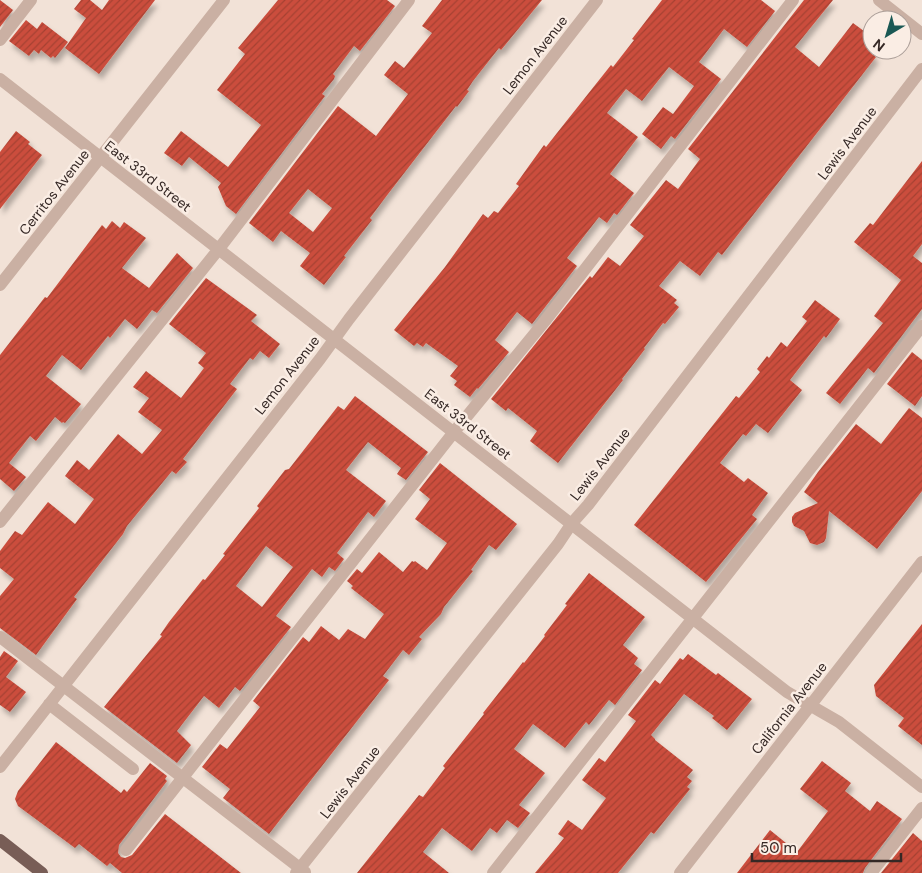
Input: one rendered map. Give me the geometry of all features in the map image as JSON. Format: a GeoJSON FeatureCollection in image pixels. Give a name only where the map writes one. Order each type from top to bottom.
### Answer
{"type":"FeatureCollection","features":[{"type":"Feature","properties":{"kind":"main road"},"geometry":{"type":"LineString","coordinates":[[0,840],[42,873]]}},
{"type":"Feature","properties":{"kind":"street"},"geometry":{"type":"LineString","coordinates":[[0,40],[31,0]]}},
{"type":"Feature","properties":{"kind":"street","name":"Cerritos Avenue"},"geometry":{"type":"LineString","coordinates":[[0,285],[224,0]]}},
{"type":"Feature","properties":{"kind":"street"},"geometry":{"type":"LineString","coordinates":[[0,522],[218,250],[410,0]]}},
{"type":"Feature","properties":{"kind":"street","name":"Lemon Avenue"},"geometry":{"type":"LineString","coordinates":[[0,768],[597,0]]}},
{"type":"Feature","properties":{"kind":"street"},"geometry":{"type":"LineString","coordinates":[[126,850],[454,432],[552,313],[793,0]]}},
{"type":"Feature","properties":{"kind":"street"},"geometry":{"type":"LineString","coordinates":[[879,0],[893,4],[922,34]]}},
{"type":"Feature","properties":{"kind":"street","name":"Lewis Avenue"},"geometry":{"type":"LineString","coordinates":[[301,871],[558,544],[572,523],[594,498],[922,69]]}},
{"type":"Feature","properties":{"kind":"street","name":"East 33rd Street"},"geometry":{"type":"LineString","coordinates":[[0,79],[787,692],[839,722],[922,787]]}},
{"type":"Feature","properties":{"kind":"street"},"geometry":{"type":"LineString","coordinates":[[493,873],[922,326]]}},
{"type":"Feature","properties":{"kind":"street","name":"California Avenue"},"geometry":{"type":"LineString","coordinates":[[680,873],[922,562]]}},
{"type":"Feature","properties":{"kind":"street"},"geometry":{"type":"LineString","coordinates":[[0,637],[301,871]]}},
{"type":"Feature","properties":{"kind":"street"},"geometry":{"type":"LineString","coordinates":[[49,704],[134,769]]}},
{"type":"Feature","properties":{"kind":"street"},"geometry":{"type":"LineString","coordinates":[[871,873],[922,808]]}},
{"type":"Feature","properties":{"kind":"building"},"geometry":{"type":"Polygon","coordinates":[[[0,0],[13,10],[0,27],[0,0]]]}},
{"type":"Feature","properties":{"kind":"building"},"geometry":{"type":"Polygon","coordinates":[[[81,0],[90,0],[102,10],[109,0],[155,0],[99,74],[65,48],[86,18],[74,9],[81,0]]]}},
{"type":"Feature","properties":{"kind":"building"},"geometry":{"type":"Polygon","coordinates":[[[278,0],[387,0],[395,6],[360,51],[354,46],[333,74],[335,76],[334,79],[322,94],[325,96],[236,214],[226,206],[218,187],[221,183],[189,157],[182,166],[164,153],[181,131],[228,167],[261,125],[217,90],[245,54],[238,48],[278,0]]]}},
{"type":"Feature","properties":{"kind":"building"},"geometry":{"type":"Polygon","coordinates":[[[442,0],[542,0],[501,50],[499,48],[473,81],[467,90],[469,91],[370,218],[372,220],[324,285],[300,266],[310,253],[281,231],[273,242],[249,223],[338,106],[376,136],[408,94],[384,75],[395,61],[404,68],[432,33],[422,26],[442,0]],[[308,189],[289,213],[313,232],[332,208],[308,189]]]}},
{"type":"Feature","properties":{"kind":"building"},"geometry":{"type":"Polygon","coordinates":[[[662,0],[761,0],[775,11],[747,47],[724,29],[699,62],[721,79],[675,139],[671,136],[661,149],[642,134],[663,107],[673,114],[694,86],[669,67],[642,101],[626,89],[607,113],[638,137],[610,174],[634,193],[617,215],[614,213],[607,223],[599,217],[567,258],[577,266],[532,324],[517,312],[495,340],[509,352],[470,397],[454,385],[457,381],[450,376],[458,366],[426,343],[423,347],[417,343],[414,346],[394,330],[445,267],[483,214],[488,218],[494,211],[498,213],[519,186],[516,184],[544,145],[546,147],[611,65],[613,67],[662,0]]]}},
{"type":"Feature","properties":{"kind":"building"},"geometry":{"type":"Polygon","coordinates":[[[804,0],[833,0],[795,47],[819,67],[853,23],[862,30],[862,60],[874,60],[722,255],[718,252],[700,276],[680,261],[659,286],[677,300],[674,303],[679,307],[665,324],[663,323],[623,380],[558,463],[530,441],[537,431],[508,408],[506,411],[491,399],[590,276],[592,278],[608,257],[620,266],[644,236],[630,225],[666,180],[678,189],[700,159],[688,149],[804,0]]]}},
{"type":"Feature","properties":{"kind":"building"},"geometry":{"type":"Polygon","coordinates":[[[26,20],[37,29],[42,22],[68,42],[55,58],[53,56],[51,58],[41,50],[39,54],[34,50],[29,56],[9,41],[26,20]]]}},
{"type":"Feature","properties":{"kind":"building"},"geometry":{"type":"Polygon","coordinates":[[[16,131],[42,155],[0,209],[0,152],[16,131]]]}},
{"type":"Feature","properties":{"kind":"building"},"geometry":{"type":"Polygon","coordinates":[[[922,161],[922,244],[913,256],[922,263],[922,309],[874,373],[868,368],[840,404],[826,393],[883,323],[874,316],[901,280],[854,242],[870,223],[873,225],[922,161]]]}},
{"type":"Feature","properties":{"kind":"building"},"geometry":{"type":"Polygon","coordinates":[[[112,221],[120,228],[124,222],[146,238],[122,268],[149,288],[177,253],[193,268],[157,313],[152,310],[137,329],[125,319],[110,338],[108,336],[81,370],[62,355],[46,376],[81,404],[65,423],[62,423],[55,417],[36,441],[30,436],[9,463],[26,477],[14,491],[0,479],[0,355],[45,297],[47,298],[102,225],[106,229],[112,221]]]}},
{"type":"Feature","properties":{"kind":"building"},"geometry":{"type":"Polygon","coordinates":[[[206,278],[257,315],[251,321],[280,344],[269,358],[260,351],[253,360],[250,358],[230,384],[237,389],[183,459],[187,462],[176,474],[172,471],[127,526],[123,534],[74,597],[77,599],[36,655],[0,628],[0,596],[14,579],[0,568],[0,551],[15,531],[22,535],[48,502],[75,524],[94,499],[65,476],[77,460],[89,470],[118,434],[142,454],[162,430],[138,412],[149,398],[133,387],[146,371],[181,398],[204,368],[198,363],[206,353],[169,324],[206,278]]]}},
{"type":"Feature","properties":{"kind":"building"},"geometry":{"type":"Polygon","coordinates":[[[815,300],[840,319],[826,338],[824,336],[790,380],[802,390],[768,433],[756,424],[746,436],[743,434],[720,463],[744,482],[748,478],[768,493],[752,515],[757,519],[706,582],[634,525],[736,396],[739,398],[760,372],[757,369],[767,356],[769,358],[781,342],[787,347],[807,321],[802,317],[815,300]]]}},
{"type":"Feature","properties":{"kind":"building"},"geometry":{"type":"Polygon","coordinates":[[[912,352],[922,360],[922,396],[915,406],[887,384],[912,352]]]}},
{"type":"Feature","properties":{"kind":"building"},"geometry":{"type":"Polygon","coordinates":[[[355,396],[428,452],[406,480],[397,474],[401,468],[368,442],[346,470],[386,501],[374,517],[368,512],[337,553],[344,559],[335,571],[329,567],[322,577],[312,569],[276,616],[291,627],[240,691],[235,687],[219,708],[204,696],[177,731],[191,745],[177,763],[104,707],[162,636],[160,635],[169,622],[203,579],[205,580],[225,555],[223,554],[259,508],[257,506],[285,470],[289,469],[338,406],[344,410],[355,396]],[[266,546],[236,586],[262,607],[293,567],[266,546]]]}},
{"type":"Feature","properties":{"kind":"building"},"geometry":{"type":"Polygon","coordinates":[[[909,408],[922,418],[922,491],[877,549],[829,511],[824,542],[817,545],[810,543],[804,531],[794,526],[792,517],[795,513],[818,503],[804,492],[818,472],[856,424],[881,444],[909,408]]]}},
{"type":"Feature","properties":{"kind":"building"},"geometry":{"type":"Polygon","coordinates":[[[440,463],[517,524],[496,550],[489,545],[471,570],[473,571],[444,607],[441,614],[419,637],[422,639],[409,655],[403,650],[383,676],[389,680],[269,834],[223,798],[230,789],[202,767],[220,744],[227,749],[260,707],[253,701],[303,637],[309,642],[321,626],[339,640],[348,629],[365,639],[384,614],[351,588],[353,586],[347,581],[357,569],[362,573],[379,552],[403,572],[412,561],[415,561],[427,570],[447,543],[415,519],[430,499],[419,490],[440,463]]]}},
{"type":"Feature","properties":{"kind":"building"},"geometry":{"type":"Polygon","coordinates":[[[589,573],[645,617],[623,645],[638,658],[634,664],[642,670],[615,705],[609,700],[589,725],[586,722],[565,748],[533,724],[514,749],[545,773],[519,805],[530,813],[518,828],[507,820],[497,833],[490,828],[472,851],[442,828],[423,852],[449,873],[357,873],[419,795],[423,797],[445,768],[443,766],[545,636],[567,605],[565,604],[589,573]]]}},
{"type":"Feature","properties":{"kind":"building"},"geometry":{"type":"Polygon","coordinates":[[[922,624],[922,745],[898,726],[904,718],[876,696],[874,685],[922,624]]]}},
{"type":"Feature","properties":{"kind":"building"},"geometry":{"type":"Polygon","coordinates":[[[4,651],[18,661],[6,677],[26,692],[10,712],[0,705],[0,657],[4,651]]]}},
{"type":"Feature","properties":{"kind":"building"},"geometry":{"type":"Polygon","coordinates":[[[688,654],[716,675],[718,673],[752,699],[727,730],[712,718],[714,716],[684,694],[651,735],[693,770],[687,777],[692,781],[687,787],[690,789],[654,834],[651,832],[618,873],[535,873],[564,838],[558,834],[568,820],[582,830],[606,798],[582,780],[599,758],[605,762],[636,721],[628,715],[655,680],[660,684],[680,658],[683,660],[688,654]]]}},
{"type":"Feature","properties":{"kind":"building"},"geometry":{"type":"Polygon","coordinates":[[[56,742],[121,793],[124,789],[127,792],[150,763],[167,776],[165,779],[167,781],[119,845],[118,853],[121,857],[125,858],[132,855],[165,814],[241,873],[122,873],[110,863],[107,866],[79,844],[75,848],[18,806],[15,799],[18,791],[56,742]]]}},
{"type":"Feature","properties":{"kind":"building"},"geometry":{"type":"Polygon","coordinates":[[[822,761],[851,783],[845,791],[870,811],[877,801],[902,819],[863,873],[737,873],[770,830],[797,852],[828,811],[800,789],[822,761]]]}},
{"type":"Feature","properties":{"kind":"building"},"geometry":{"type":"Polygon","coordinates":[[[913,833],[922,841],[922,873],[881,873],[913,833]]]}}]}
